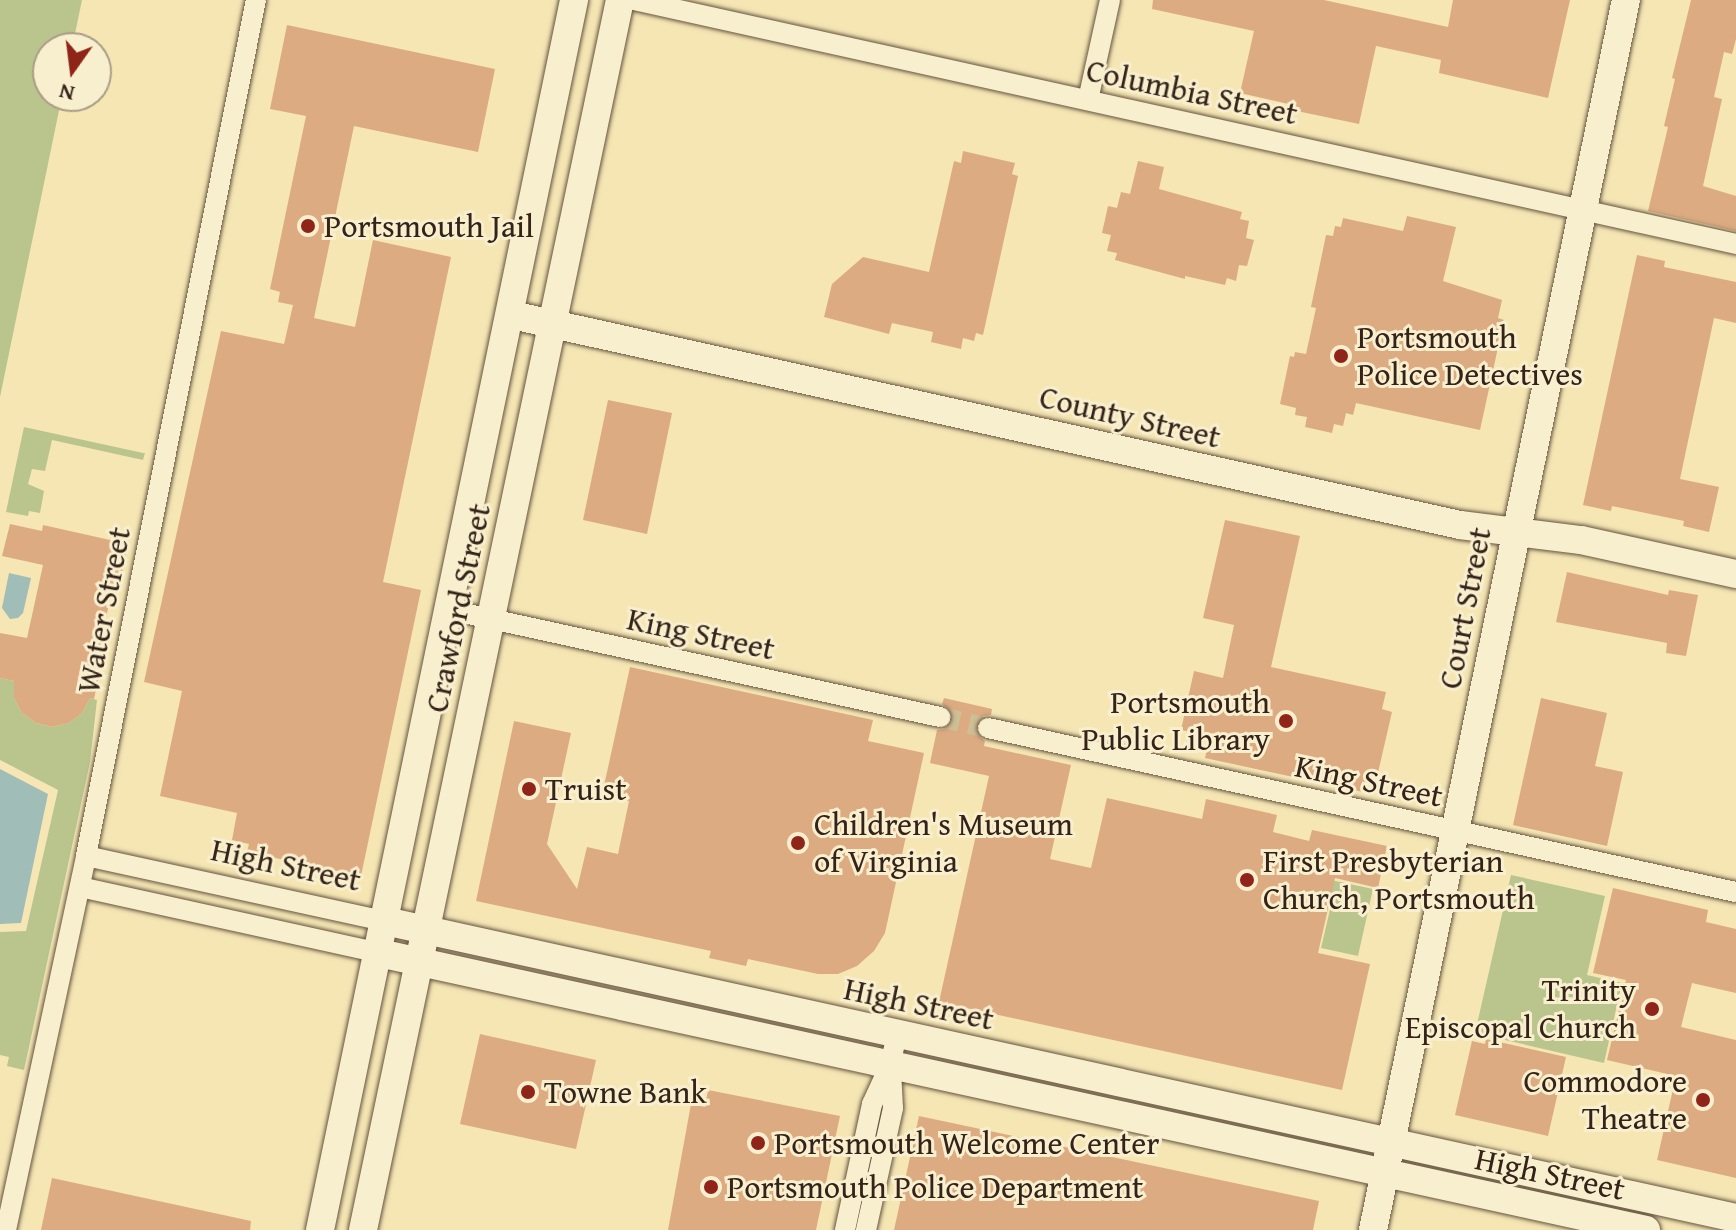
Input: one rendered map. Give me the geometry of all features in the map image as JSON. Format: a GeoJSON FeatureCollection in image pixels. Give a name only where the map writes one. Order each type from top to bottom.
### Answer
{"type":"FeatureCollection","features":[{"type":"Feature","properties":{"kind":"main road","name":"Crawford Street"},"geometry":{"type":"LineString","coordinates":[[320,1230],[512,315],[574,0]]}},
{"type":"Feature","properties":{"kind":"main road","name":"Crawford Street"},"geometry":{"type":"LineString","coordinates":[[363,1230],[620,0]]}},
{"type":"Feature","properties":{"kind":"main road","name":"Court Street"},"geometry":{"type":"LineString","coordinates":[[1373,1230],[1626,0]]}},
{"type":"Feature","properties":{"kind":"main road","name":"County Street"},"geometry":{"type":"LineString","coordinates":[[512,315],[1460,525],[1581,540],[1736,574]]}},
{"type":"Feature","properties":{"kind":"main road","name":"High Street"},"geometry":{"type":"LineString","coordinates":[[385,921],[1736,1218]]}},
{"type":"Feature","properties":{"kind":"main road","name":"High Street"},"geometry":{"type":"LineString","coordinates":[[379,953],[1646,1230]]}},
{"type":"Feature","properties":{"kind":"street","name":"Water Street"},"geometry":{"type":"LineString","coordinates":[[6,1230],[80,887],[256,0]]}},
{"type":"Feature","properties":{"kind":"street","name":"Columbia Street"},"geometry":{"type":"LineString","coordinates":[[634,0],[1736,244]]}},
{"type":"Feature","properties":{"kind":"street"},"geometry":{"type":"LineString","coordinates":[[1088,100],[1110,0]]}},
{"type":"Feature","properties":{"kind":"street","name":"King Street"},"geometry":{"type":"LineString","coordinates":[[450,610],[940,717]]}},
{"type":"Feature","properties":{"kind":"street","name":"King Street"},"geometry":{"type":"LineString","coordinates":[[988,728],[1736,892]]}},
{"type":"Feature","properties":{"kind":"street","name":"High Street"},"geometry":{"type":"LineString","coordinates":[[86,856],[385,921]]}},
{"type":"Feature","properties":{"kind":"street","name":"High Street"},"geometry":{"type":"LineString","coordinates":[[80,887],[379,953]]}},
{"type":"Feature","properties":{"kind":"street"},"geometry":{"type":"LineString","coordinates":[[845,1230],[872,1104],[890,1065],[897,1034]]}},
{"type":"Feature","properties":{"kind":"street"},"geometry":{"type":"LineString","coordinates":[[866,1230],[893,1108],[890,1065]]}},
{"type":"Feature","properties":{"kind":"green space"},"geometry":{"type":"Polygon","coordinates":[[[0,0],[82,0],[75,32],[32,32],[32,112],[59,112],[0,397],[0,0]]]}},
{"type":"Feature","properties":{"kind":"green space"},"geometry":{"type":"Polygon","coordinates":[[[24,427],[145,453],[143,460],[52,440],[45,471],[32,469],[28,484],[44,491],[40,513],[29,511],[28,516],[6,512],[24,427]]]}},
{"type":"Feature","properties":{"kind":"green space"},"geometry":{"type":"Polygon","coordinates":[[[0,678],[14,681],[14,698],[22,713],[36,723],[52,727],[69,723],[82,713],[90,698],[97,700],[90,762],[24,1070],[7,1066],[9,1057],[0,1055],[0,932],[26,930],[58,790],[0,760],[0,678]]]}},
{"type":"Feature","properties":{"kind":"green space"},"geometry":{"type":"Polygon","coordinates":[[[1307,875],[1373,889],[1358,956],[1321,948],[1332,901],[1303,895],[1307,875]]]}},
{"type":"Feature","properties":{"kind":"green space"},"geometry":{"type":"Polygon","coordinates":[[[1511,875],[1605,896],[1587,975],[1622,983],[1604,1063],[1475,1033],[1511,875]]]}},
{"type":"Feature","properties":{"kind":"water"},"geometry":{"type":"Polygon","coordinates":[[[9,573],[31,578],[23,613],[18,618],[10,619],[2,608],[9,573]]]}},
{"type":"Feature","properties":{"kind":"water"},"geometry":{"type":"Polygon","coordinates":[[[0,760],[58,790],[26,931],[0,932],[0,760]]]}},
{"type":"Feature","properties":{"kind":"pier"},"geometry":{"type":"Polygon","coordinates":[[[0,760],[58,790],[26,931],[0,932],[0,924],[21,923],[48,794],[0,769],[0,760]]]}},
{"type":"Feature","properties":{"kind":"building"},"geometry":{"type":"Polygon","coordinates":[[[1153,0],[1324,0],[1448,27],[1453,0],[1570,0],[1548,98],[1439,73],[1441,60],[1376,46],[1359,124],[1292,110],[1293,105],[1240,93],[1254,31],[1152,9],[1153,0]]]}},
{"type":"Feature","properties":{"kind":"building"},"geometry":{"type":"Polygon","coordinates":[[[1691,0],[1736,0],[1736,39],[1732,54],[1724,52],[1714,97],[1722,99],[1703,186],[1736,196],[1736,231],[1648,211],[1668,127],[1664,126],[1675,79],[1672,78],[1691,0]]]}},
{"type":"Feature","properties":{"kind":"building"},"geometry":{"type":"Polygon","coordinates":[[[287,25],[495,69],[478,152],[354,126],[314,318],[355,327],[373,240],[451,257],[383,582],[421,590],[361,876],[247,852],[249,844],[232,840],[237,813],[160,796],[182,691],[144,682],[221,331],[284,344],[293,305],[278,302],[280,292],[270,289],[306,116],[270,109],[287,25]]]}},
{"type":"Feature","properties":{"kind":"building"},"geometry":{"type":"Polygon","coordinates":[[[963,151],[1015,163],[1012,174],[1018,176],[983,335],[976,333],[974,341],[963,338],[961,349],[931,342],[933,332],[892,323],[889,334],[824,317],[832,284],[863,257],[929,272],[954,161],[961,163],[963,151]]]}},
{"type":"Feature","properties":{"kind":"building"},"geometry":{"type":"Polygon","coordinates":[[[1138,161],[1164,167],[1159,189],[1242,212],[1240,219],[1249,221],[1246,238],[1254,240],[1247,266],[1239,265],[1236,281],[1227,278],[1225,285],[1185,276],[1185,279],[1115,260],[1117,253],[1107,251],[1111,235],[1102,233],[1108,206],[1117,208],[1121,192],[1130,194],[1138,161]]]}},
{"type":"Feature","properties":{"kind":"building"},"geometry":{"type":"Polygon","coordinates":[[[1407,216],[1456,227],[1443,281],[1502,300],[1498,318],[1504,320],[1480,430],[1356,403],[1353,415],[1346,413],[1343,426],[1334,424],[1332,433],[1305,427],[1307,417],[1295,415],[1296,408],[1280,404],[1290,356],[1294,357],[1295,352],[1306,354],[1316,308],[1311,307],[1326,235],[1333,236],[1335,226],[1341,227],[1343,218],[1403,231],[1407,216]]]}},
{"type":"Feature","properties":{"kind":"building"},"geometry":{"type":"Polygon","coordinates":[[[1637,255],[1665,261],[1664,267],[1736,282],[1736,323],[1714,318],[1680,479],[1719,487],[1709,532],[1683,526],[1684,521],[1612,506],[1611,511],[1583,505],[1637,255]]]}},
{"type":"Feature","properties":{"kind":"building"},"geometry":{"type":"Polygon","coordinates":[[[608,400],[672,413],[647,534],[583,520],[608,400]]]}},
{"type":"Feature","properties":{"kind":"building","name":"Portsmouth Public Library"},"geometry":{"type":"Polygon","coordinates":[[[1225,520],[1300,536],[1271,667],[1386,692],[1382,709],[1392,712],[1377,777],[1367,775],[1363,792],[1205,758],[1210,736],[1181,730],[1194,671],[1223,678],[1234,625],[1203,618],[1225,520]]]}},
{"type":"Feature","properties":{"kind":"building"},"geometry":{"type":"Polygon","coordinates":[[[10,524],[42,531],[43,525],[128,544],[119,586],[113,584],[99,652],[104,653],[94,699],[90,698],[82,713],[69,723],[52,727],[36,723],[22,713],[14,698],[14,681],[0,678],[0,633],[27,638],[43,565],[2,556],[10,524]]]}},
{"type":"Feature","properties":{"kind":"building"},"geometry":{"type":"Polygon","coordinates":[[[1567,572],[1668,595],[1669,590],[1698,595],[1686,656],[1666,653],[1667,643],[1556,622],[1567,572]]]}},
{"type":"Feature","properties":{"kind":"building"},"geometry":{"type":"Polygon","coordinates":[[[630,667],[873,720],[868,741],[924,753],[885,933],[874,951],[857,966],[838,974],[818,974],[748,959],[746,966],[709,958],[711,951],[476,901],[514,721],[571,733],[547,844],[577,889],[587,847],[618,854],[629,801],[602,795],[630,667]]]}},
{"type":"Feature","properties":{"kind":"building"},"geometry":{"type":"Polygon","coordinates":[[[944,698],[992,709],[991,715],[983,716],[976,724],[976,733],[985,741],[984,746],[1071,765],[1050,859],[1091,868],[1107,798],[1202,819],[1206,799],[1277,815],[1273,832],[1309,841],[1312,830],[1387,846],[1378,888],[1335,878],[1318,953],[1370,964],[1342,1090],[939,1002],[989,776],[930,763],[937,730],[945,729],[952,721],[952,712],[942,704],[944,698]]]}},
{"type":"Feature","properties":{"kind":"building"},"geometry":{"type":"Polygon","coordinates":[[[1541,698],[1607,713],[1595,766],[1623,772],[1607,846],[1513,825],[1541,698]]]}},
{"type":"Feature","properties":{"kind":"building"},"geometry":{"type":"Polygon","coordinates":[[[1613,888],[1708,910],[1706,922],[1736,929],[1736,993],[1692,983],[1681,1027],[1736,1040],[1736,1178],[1657,1160],[1676,1076],[1607,1060],[1626,980],[1593,973],[1613,888]]]}},
{"type":"Feature","properties":{"kind":"building","name":"Towne Bank"},"geometry":{"type":"Polygon","coordinates":[[[480,1034],[596,1060],[576,1149],[460,1124],[480,1034]]]}},
{"type":"Feature","properties":{"kind":"building"},"geometry":{"type":"Polygon","coordinates":[[[1486,1039],[1566,1057],[1548,1136],[1455,1115],[1472,1041],[1485,1044],[1486,1039]]]}},
{"type":"Feature","properties":{"kind":"building","name":"Portsmouth Welcome Center"},"geometry":{"type":"Polygon","coordinates":[[[708,1090],[840,1116],[816,1230],[668,1230],[691,1104],[705,1107],[708,1090]]]}},
{"type":"Feature","properties":{"kind":"building"},"geometry":{"type":"Polygon","coordinates":[[[919,1116],[1319,1201],[1313,1230],[894,1230],[919,1116]]]}},
{"type":"Feature","properties":{"kind":"building"},"geometry":{"type":"Polygon","coordinates":[[[52,1178],[251,1221],[250,1230],[41,1230],[52,1178]]]}},
{"type":"Feature","properties":{"kind":"tunnel"},"geometry":{"type":"LineString","coordinates":[[940,717],[988,728]]}},
{"type":"Feature","properties":{"kind":"place","name":"Portsmouth Jail"},"geometry":{"type":"Point","coordinates":[308,226]}},
{"type":"Feature","properties":{"kind":"place","name":"Portsmouth Police Detectives"},"geometry":{"type":"Point","coordinates":[1341,356]}},
{"type":"Feature","properties":{"kind":"place","name":"Portsmouth Public Library"},"geometry":{"type":"Point","coordinates":[1286,721]}},
{"type":"Feature","properties":{"kind":"place","name":"Truist"},"geometry":{"type":"Point","coordinates":[529,789]}},
{"type":"Feature","properties":{"kind":"place","name":"Children's Museum of Virginia"},"geometry":{"type":"Point","coordinates":[798,843]}},
{"type":"Feature","properties":{"kind":"place","name":"First Presbyterian Church, Portsmouth"},"geometry":{"type":"Point","coordinates":[1247,880]}},
{"type":"Feature","properties":{"kind":"place","name":"Trinity Episcopal Church"},"geometry":{"type":"Point","coordinates":[1652,1009]}},
{"type":"Feature","properties":{"kind":"place","name":"Towne Bank"},"geometry":{"type":"Point","coordinates":[528,1092]}},
{"type":"Feature","properties":{"kind":"place","name":"Commodore Theatre"},"geometry":{"type":"Point","coordinates":[1703,1100]}},
{"type":"Feature","properties":{"kind":"place","name":"Portsmouth Welcome Center"},"geometry":{"type":"Point","coordinates":[758,1143]}},
{"type":"Feature","properties":{"kind":"place","name":"Portsmouth Police Department"},"geometry":{"type":"Point","coordinates":[711,1187]}}]}
